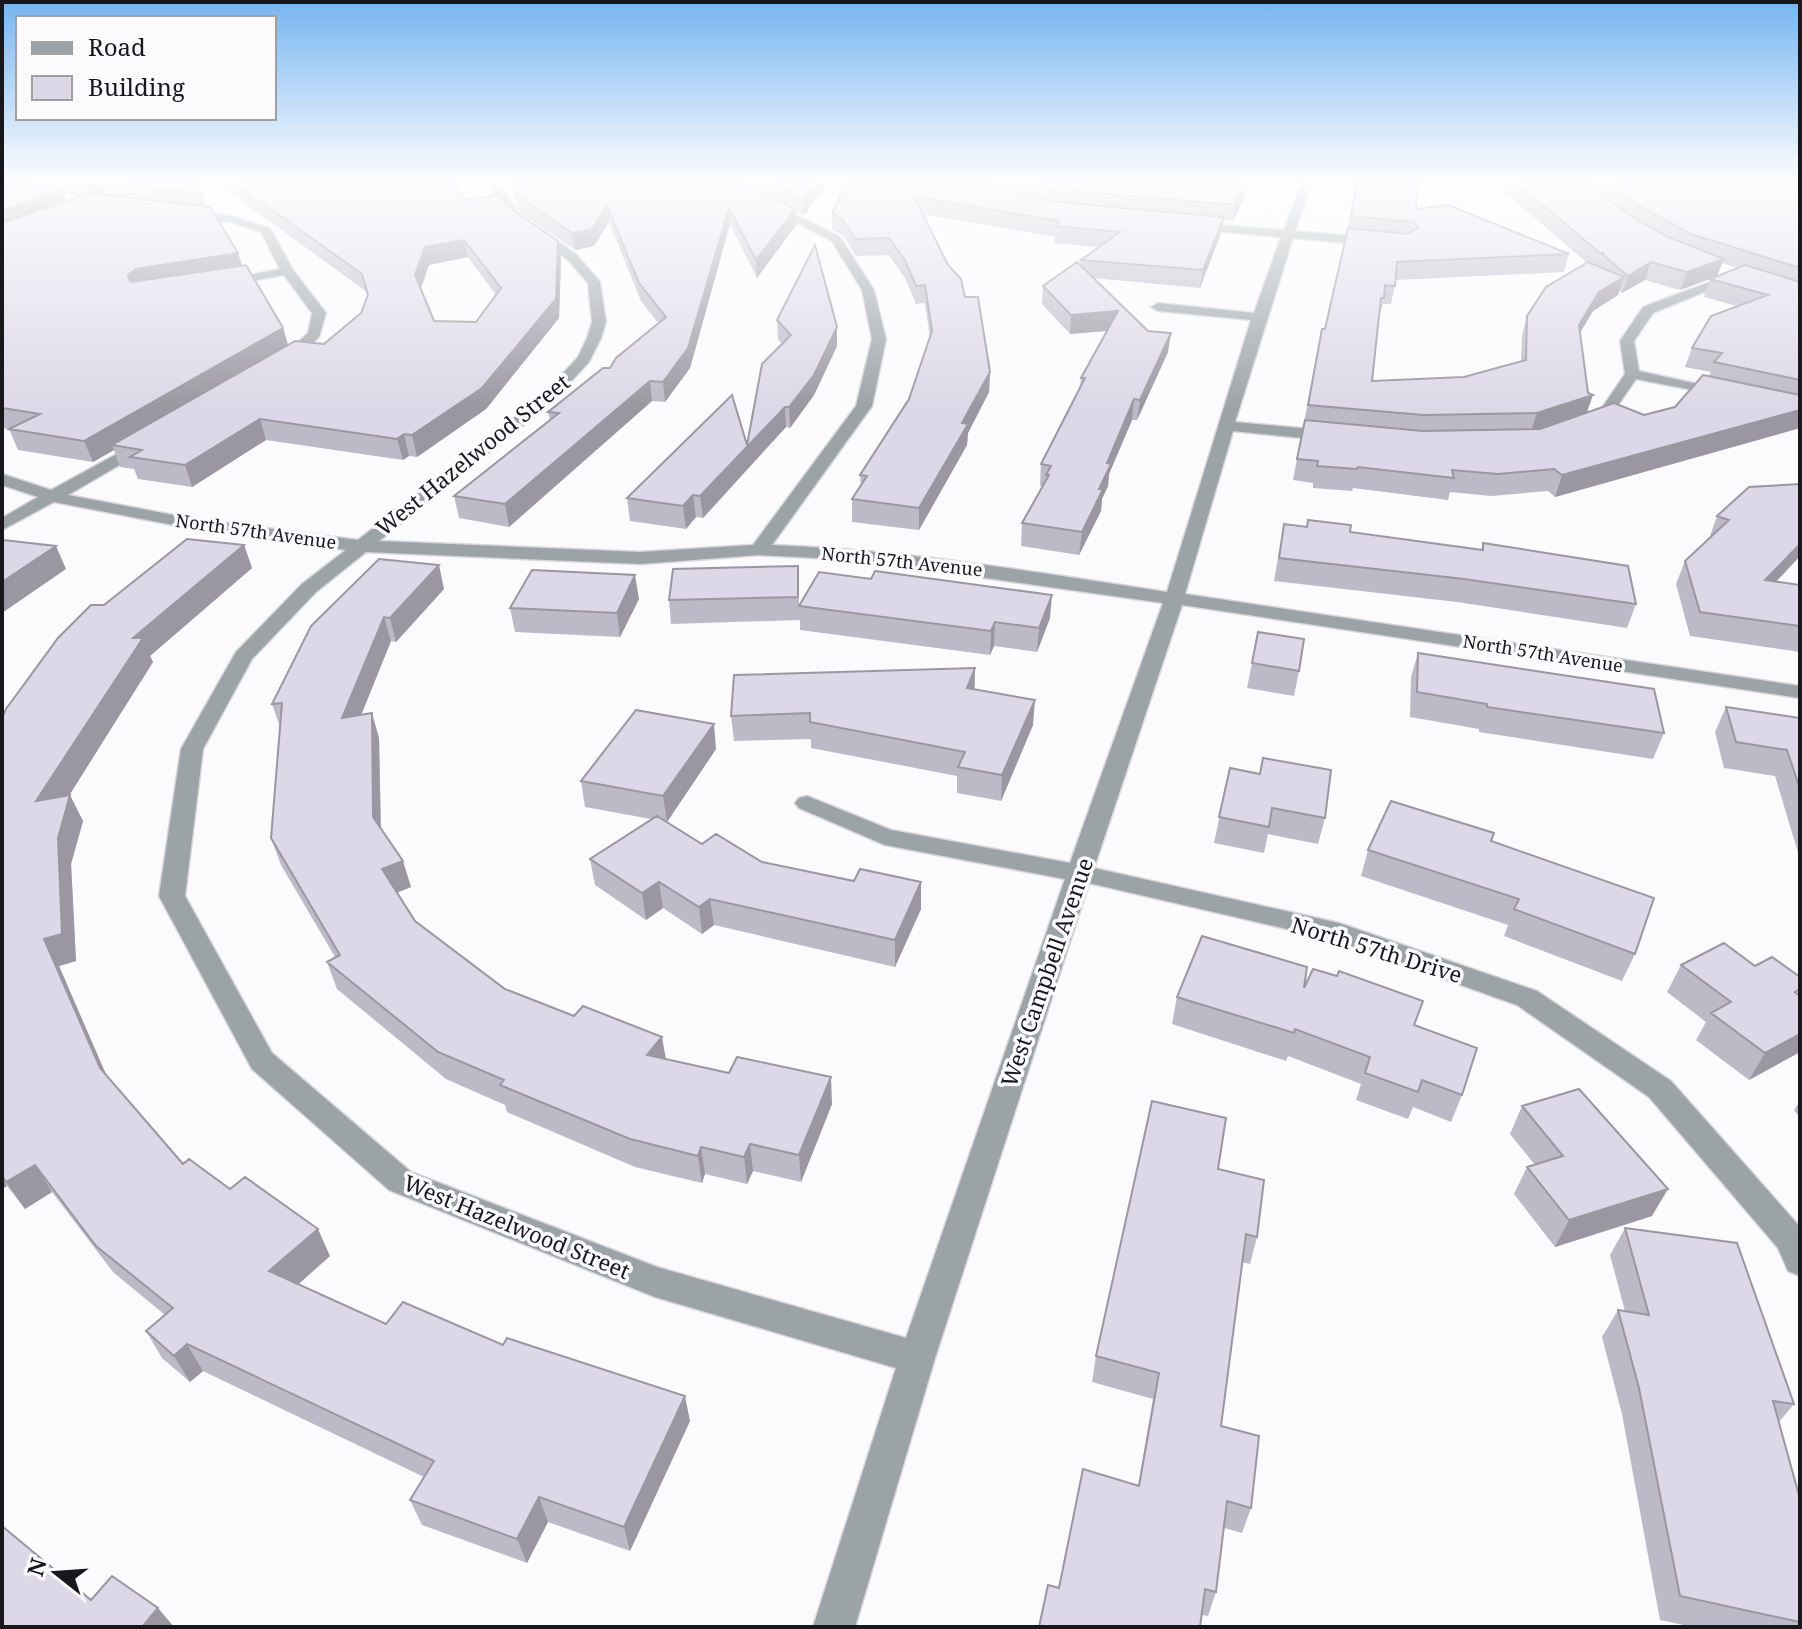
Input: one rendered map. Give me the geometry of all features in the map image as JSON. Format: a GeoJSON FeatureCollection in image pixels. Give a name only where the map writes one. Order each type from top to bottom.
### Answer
{"type":"FeatureCollection","features":[{"type":"Feature","properties":{"kind":"street"},"geometry":{"type":"LineString","coordinates":[[265,374],[291,358],[314,334],[319,313],[280,257]]}},
{"type":"Feature","properties":{"kind":"street","name":"West Hazelwood Street"},"geometry":{"type":"LineString","coordinates":[[572,257],[594,282],[599,322],[584,359],[546,400],[309,588],[243,656],[192,749],[172,896],[262,1061],[400,1181],[655,1282],[917,1358]]}},
{"type":"Feature","properties":{"kind":"street"},"geometry":{"type":"LineString","coordinates":[[759,550],[864,406],[879,339],[868,290],[847,257]]}},
{"type":"Feature","properties":{"kind":"street","name":"West Campbell Avenue"},"geometry":{"type":"LineString","coordinates":[[834,1627],[1004,1091],[1175,596],[1259,317],[1281,257]]}},
{"type":"Feature","properties":{"kind":"street"},"geometry":{"type":"LineString","coordinates":[[215,283],[287,271]]}},
{"type":"Feature","properties":{"kind":"street"},"geometry":{"type":"LineString","coordinates":[[1574,427],[1602,418],[1632,374],[1627,341],[1648,310],[1735,276]]}},
{"type":"Feature","properties":{"kind":"street"},"geometry":{"type":"LineString","coordinates":[[1158,307],[1259,317]]}},
{"type":"Feature","properties":{"kind":"street"},"geometry":{"type":"LineString","coordinates":[[1632,374],[1735,396]]}},
{"type":"Feature","properties":{"kind":"street"},"geometry":{"type":"LineString","coordinates":[[1227,426],[1354,438]]}},
{"type":"Feature","properties":{"kind":"street"},"geometry":{"type":"LineString","coordinates":[[2,525],[159,435]]}},
{"type":"Feature","properties":{"kind":"street","name":"North 57th Avenue"},"geometry":{"type":"LineString","coordinates":[[2,479],[54,497],[189,523],[359,546],[640,558],[759,550],[937,563],[1175,596],[1800,692]]}},
{"type":"Feature","properties":{"kind":"street","name":"North 57th Drive"},"geometry":{"type":"LineString","coordinates":[[807,803],[885,837],[1080,873],[1339,932],[1527,998],[1660,1089],[1790,1239],[1800,1261]]}},
{"type":"Feature","properties":{"kind":"building"},"geometry":{"type":"Polygon","coordinates":[[[2,257],[212,257],[136,269],[128,275],[132,282],[246,265],[283,328],[84,441],[9,429],[40,414],[2,408],[2,257]]]}},
{"type":"Feature","properties":{"kind":"building"},"geometry":{"type":"Polygon","coordinates":[[[338,257],[421,257],[415,275],[434,321],[476,322],[501,288],[477,257],[557,257],[556,299],[482,388],[412,435],[404,434],[397,439],[260,419],[185,465],[130,457],[142,450],[112,445],[295,341],[324,344],[361,313],[368,295],[362,274],[338,257]]]}},
{"type":"Feature","properties":{"kind":"building"},"geometry":{"type":"Polygon","coordinates":[[[628,257],[715,257],[688,348],[663,382],[650,381],[505,504],[454,496],[559,413],[548,412],[603,368],[610,368],[616,358],[666,317],[639,283],[628,257]]]}},
{"type":"Feature","properties":{"kind":"building"},"geometry":{"type":"Polygon","coordinates":[[[809,257],[818,257],[837,327],[814,375],[789,407],[785,407],[700,496],[693,495],[683,506],[627,498],[732,395],[747,445],[762,364],[791,335],[777,320],[809,257]]]}},
{"type":"Feature","properties":{"kind":"building"},"geometry":{"type":"Polygon","coordinates":[[[903,257],[944,257],[961,279],[965,297],[978,297],[990,372],[962,423],[968,424],[919,508],[852,499],[867,476],[860,475],[909,399],[932,331],[925,285],[916,286],[903,257]]]}},
{"type":"Feature","properties":{"kind":"building"},"geometry":{"type":"Polygon","coordinates":[[[1085,257],[1208,257],[1203,270],[1081,260],[1085,257]]]}},
{"type":"Feature","properties":{"kind":"building"},"geometry":{"type":"Polygon","coordinates":[[[1341,257],[1504,257],[1397,262],[1395,286],[1385,285],[1372,381],[1464,377],[1526,360],[1527,316],[1546,287],[1588,262],[1624,277],[1599,292],[1579,325],[1588,393],[1593,395],[1537,413],[1423,415],[1308,405],[1322,329],[1325,329],[1341,257]]]}},
{"type":"Feature","properties":{"kind":"building"},"geometry":{"type":"Polygon","coordinates":[[[1606,257],[1724,259],[1687,272],[1651,262],[1628,276],[1606,257]]]}},
{"type":"Feature","properties":{"kind":"building"},"geometry":{"type":"Polygon","coordinates":[[[1765,257],[1800,257],[1800,268],[1765,257]]]}},
{"type":"Feature","properties":{"kind":"building"},"geometry":{"type":"Polygon","coordinates":[[[1077,262],[1148,331],[1171,333],[1140,400],[1134,399],[1107,463],[1111,464],[1099,489],[1103,489],[1082,532],[1022,523],[1049,475],[1046,475],[1051,466],[1041,464],[1085,378],[1081,378],[1118,311],[1071,315],[1043,286],[1077,262]]]}},
{"type":"Feature","properties":{"kind":"building"},"geometry":{"type":"Polygon","coordinates":[[[1745,265],[1800,282],[1800,380],[1714,362],[1722,353],[1692,348],[1711,316],[1768,295],[1710,279],[1745,265]]]}},
{"type":"Feature","properties":{"kind":"building"},"geometry":{"type":"Polygon","coordinates":[[[1703,375],[1800,395],[1800,410],[1562,475],[1554,469],[1498,474],[1452,470],[1454,478],[1358,467],[1317,466],[1318,461],[1297,459],[1305,420],[1423,431],[1540,429],[1614,403],[1644,415],[1675,407],[1703,375]]]}},
{"type":"Feature","properties":{"kind":"building"},"geometry":{"type":"Polygon","coordinates":[[[1800,484],[1800,544],[1765,580],[1800,585],[1800,626],[1700,612],[1685,561],[1729,520],[1717,516],[1749,487],[1800,484]]]}},
{"type":"Feature","properties":{"kind":"building"},"geometry":{"type":"Polygon","coordinates":[[[1308,520],[1351,525],[1350,532],[1483,550],[1483,543],[1628,566],[1636,604],[1464,579],[1279,558],[1284,524],[1307,527],[1308,520]]]}},
{"type":"Feature","properties":{"kind":"building"},"geometry":{"type":"Polygon","coordinates":[[[187,539],[244,545],[133,638],[143,638],[36,801],[70,795],[58,838],[62,934],[44,939],[100,1068],[183,1164],[189,1159],[230,1189],[245,1177],[318,1229],[269,1271],[386,1324],[403,1302],[503,1345],[507,1338],[685,1396],[624,1527],[539,1497],[517,1539],[410,1500],[434,1461],[187,1344],[174,1356],[146,1331],[173,1308],[96,1246],[35,1165],[6,1182],[2,1176],[2,719],[58,638],[91,605],[104,605],[187,539]]]}},
{"type":"Feature","properties":{"kind":"building"},"geometry":{"type":"Polygon","coordinates":[[[3,540],[56,546],[2,582],[3,540]]]}},
{"type":"Feature","properties":{"kind":"building"},"geometry":{"type":"Polygon","coordinates":[[[379,559],[439,565],[390,618],[384,617],[342,718],[372,713],[373,817],[403,861],[382,869],[415,921],[505,989],[574,1016],[583,1006],[662,1037],[647,1055],[729,1073],[737,1057],[831,1077],[799,1155],[750,1144],[744,1157],[701,1147],[698,1156],[630,1139],[500,1085],[504,1080],[438,1052],[327,962],[340,955],[271,838],[282,703],[272,704],[311,626],[379,559]]]}},
{"type":"Feature","properties":{"kind":"building"},"geometry":{"type":"Polygon","coordinates":[[[798,566],[798,597],[669,600],[673,569],[798,566]]]}},
{"type":"Feature","properties":{"kind":"building"},"geometry":{"type":"Polygon","coordinates":[[[532,570],[635,575],[617,613],[510,608],[532,570]]]}},
{"type":"Feature","properties":{"kind":"building"},"geometry":{"type":"Polygon","coordinates":[[[875,571],[1052,595],[1039,628],[995,622],[991,631],[799,606],[819,572],[871,579],[875,571]]]}},
{"type":"Feature","properties":{"kind":"building"},"geometry":{"type":"Polygon","coordinates":[[[1258,632],[1304,639],[1299,671],[1252,663],[1258,632]]]}},
{"type":"Feature","properties":{"kind":"building"},"geometry":{"type":"Polygon","coordinates":[[[1418,653],[1654,689],[1664,733],[1487,707],[1487,704],[1417,692],[1418,653]]]}},
{"type":"Feature","properties":{"kind":"building"},"geometry":{"type":"Polygon","coordinates":[[[975,668],[967,688],[1035,700],[1002,775],[958,767],[965,752],[810,722],[810,713],[731,716],[734,675],[975,668]]]}},
{"type":"Feature","properties":{"kind":"building"},"geometry":{"type":"Polygon","coordinates":[[[1726,707],[1800,718],[1800,789],[1787,750],[1736,742],[1726,707]]]}},
{"type":"Feature","properties":{"kind":"building"},"geometry":{"type":"Polygon","coordinates":[[[636,710],[714,724],[663,796],[581,781],[636,710]]]}},
{"type":"Feature","properties":{"kind":"building"},"geometry":{"type":"Polygon","coordinates":[[[1263,758],[1331,770],[1325,818],[1272,808],[1269,827],[1219,817],[1230,768],[1260,774],[1263,758]]]}},
{"type":"Feature","properties":{"kind":"building"},"geometry":{"type":"Polygon","coordinates":[[[1391,801],[1494,833],[1491,841],[1654,898],[1635,954],[1514,909],[1519,899],[1368,850],[1391,801]]]}},
{"type":"Feature","properties":{"kind":"building"},"geometry":{"type":"Polygon","coordinates":[[[657,816],[702,844],[716,834],[762,862],[854,881],[860,869],[921,882],[895,940],[710,899],[699,907],[659,882],[642,893],[590,859],[657,816]]]}},
{"type":"Feature","properties":{"kind":"building"},"geometry":{"type":"Polygon","coordinates":[[[1202,936],[1307,967],[1304,988],[1313,969],[1337,976],[1339,971],[1423,1001],[1414,1025],[1477,1048],[1462,1095],[1422,1080],[1418,1092],[1365,1073],[1370,1057],[1295,1029],[1294,1033],[1177,997],[1202,936]]]}},
{"type":"Feature","properties":{"kind":"building"},"geometry":{"type":"Polygon","coordinates":[[[1724,943],[1755,966],[1772,957],[1800,977],[1800,989],[1795,992],[1800,996],[1800,1034],[1765,1053],[1711,1013],[1731,1002],[1681,965],[1724,943]]]}},
{"type":"Feature","properties":{"kind":"building"},"geometry":{"type":"Polygon","coordinates":[[[1579,1089],[1668,1189],[1569,1220],[1527,1167],[1563,1156],[1522,1106],[1579,1089]]]}},
{"type":"Feature","properties":{"kind":"building"},"geometry":{"type":"Polygon","coordinates":[[[1152,1101],[1226,1118],[1218,1169],[1264,1180],[1257,1237],[1246,1234],[1221,1426],[1259,1436],[1251,1508],[1227,1501],[1216,1592],[1205,1589],[1200,1627],[1039,1627],[1048,1585],[1059,1588],[1083,1469],[1139,1486],[1159,1373],[1096,1356],[1152,1101]]]}},
{"type":"Feature","properties":{"kind":"building"},"geometry":{"type":"Polygon","coordinates":[[[1625,1228],[1737,1243],[1794,1404],[1773,1401],[1800,1499],[1800,1622],[1680,1596],[1639,1388],[1618,1310],[1649,1315],[1625,1228]]]}},
{"type":"Feature","properties":{"kind":"building"},"geometry":{"type":"Polygon","coordinates":[[[2,1526],[91,1600],[112,1576],[158,1608],[142,1627],[2,1627],[2,1526]]]}}]}
